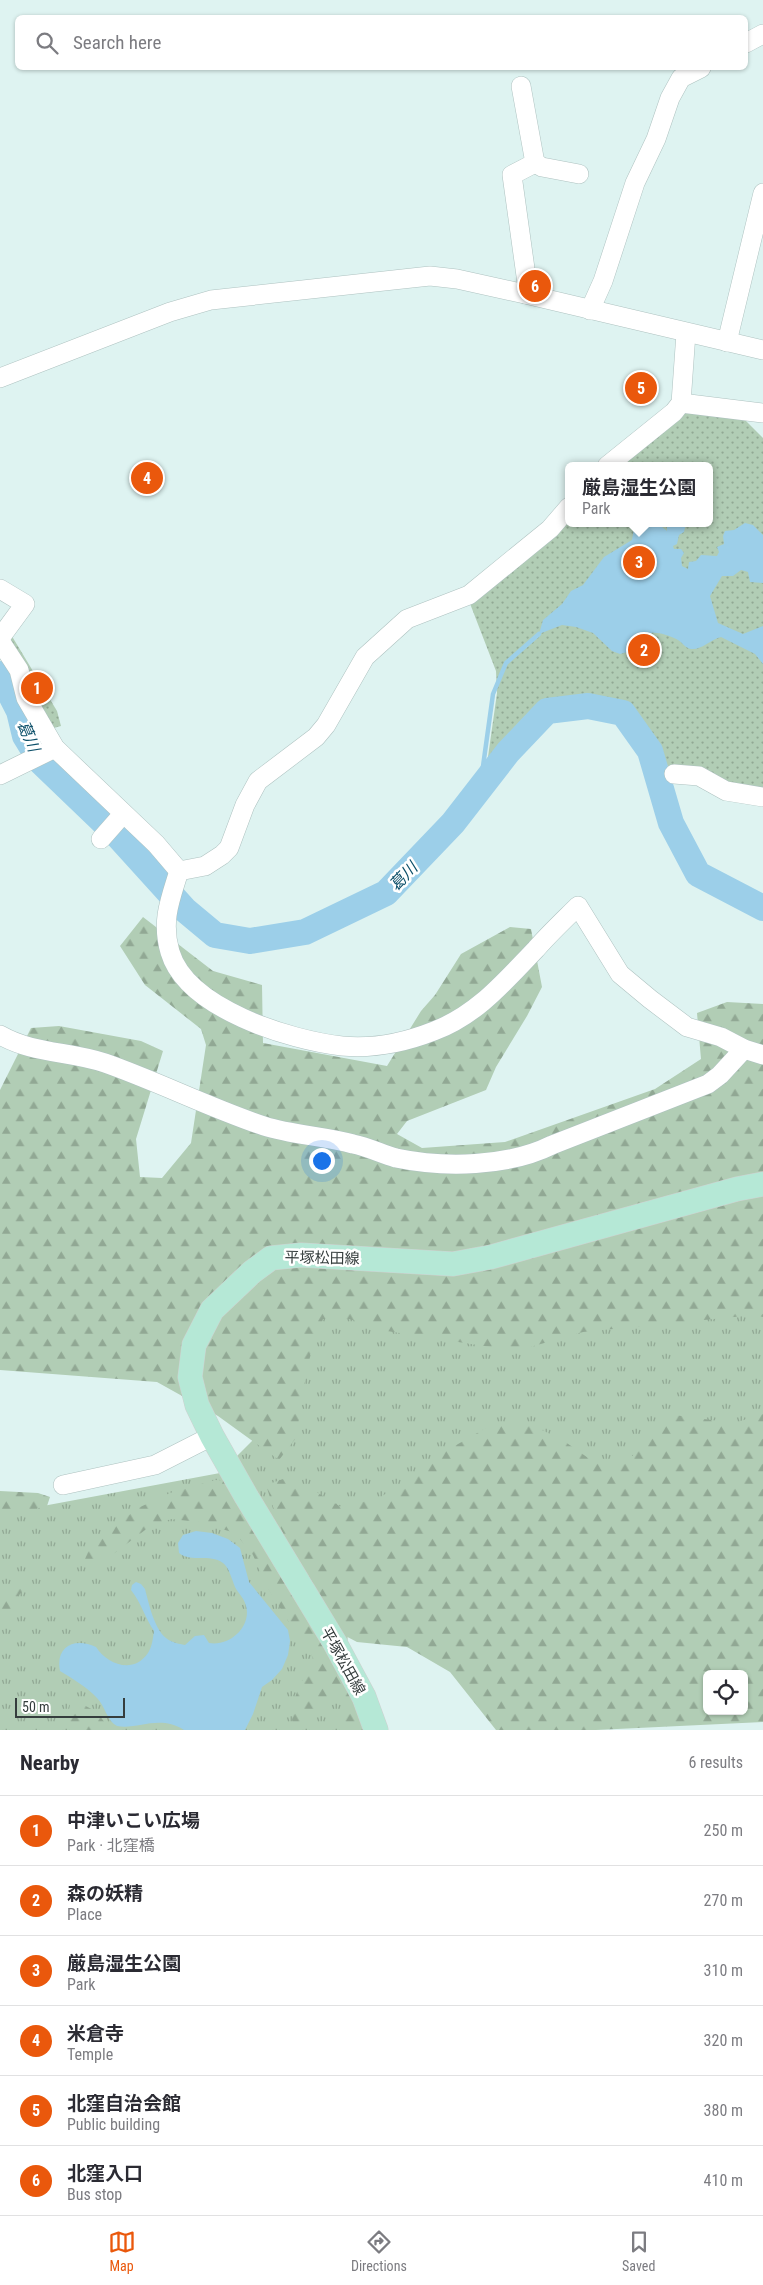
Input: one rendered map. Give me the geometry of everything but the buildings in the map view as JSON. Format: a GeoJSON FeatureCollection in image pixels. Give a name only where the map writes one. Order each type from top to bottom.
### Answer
{"type":"FeatureCollection","features":[{"type":"Feature","properties":{"kind":"main road","name":"平塚松田線"},"geometry":{"type":"LineString","coordinates":[[376,1730],[364,1696],[335,1643],[212,1436],[197,1405],[190,1378],[194,1345],[212,1310],[252,1272],[271,1258],[301,1255],[453,1264],[491,1257],[737,1189],[763,1184]]}},
{"type":"Feature","properties":{"kind":"street"},"geometry":{"type":"LineString","coordinates":[[748,42],[763,34]]}},
{"type":"Feature","properties":{"kind":"street"},"geometry":{"type":"LineString","coordinates":[[590,310],[603,280],[635,183],[656,139],[670,98],[681,78],[697,70]]}},
{"type":"Feature","properties":{"kind":"street"},"geometry":{"type":"LineString","coordinates":[[521,86],[535,163],[542,167],[579,174]]}},
{"type":"Feature","properties":{"kind":"street"},"geometry":{"type":"LineString","coordinates":[[525,294],[527,283],[512,175],[535,163]]}},
{"type":"Feature","properties":{"kind":"street"},"geometry":{"type":"LineString","coordinates":[[727,342],[763,193]]}},
{"type":"Feature","properties":{"kind":"street"},"geometry":{"type":"LineString","coordinates":[[0,378],[170,312],[211,300],[430,276],[457,279],[525,294],[763,350]]}},
{"type":"Feature","properties":{"kind":"street"},"geometry":{"type":"LineString","coordinates":[[612,462],[681,403],[686,332]]}},
{"type":"Feature","properties":{"kind":"street"},"geometry":{"type":"LineString","coordinates":[[681,403],[763,413]]}},
{"type":"Feature","properties":{"kind":"street"},"geometry":{"type":"LineString","coordinates":[[177,876],[205,866],[222,856],[229,848],[245,805],[258,781],[316,737],[326,725],[366,657],[407,619],[469,595],[550,529],[565,512]]}},
{"type":"Feature","properties":{"kind":"street"},"geometry":{"type":"LineString","coordinates":[[0,589],[25,604],[0,639],[19,670],[26,698],[52,749],[156,844],[177,876],[168,907],[166,927],[170,953],[179,970],[208,999],[264,1028],[302,1039],[343,1046],[404,1042],[435,1031],[469,1014],[517,971],[578,906],[620,974],[687,1028],[721,1037],[744,1049],[763,1055]]}},
{"type":"Feature","properties":{"kind":"street"},"geometry":{"type":"LineString","coordinates":[[0,775],[52,749]]}},
{"type":"Feature","properties":{"kind":"street"},"geometry":{"type":"LineString","coordinates":[[674,774],[699,776],[726,791],[763,796]]}},
{"type":"Feature","properties":{"kind":"street"},"geometry":{"type":"LineString","coordinates":[[101,839],[123,814]]}},
{"type":"Feature","properties":{"kind":"street"},"geometry":{"type":"LineString","coordinates":[[0,1035],[30,1048],[93,1059],[128,1071],[265,1126],[353,1144],[395,1157],[454,1163],[491,1162],[533,1155],[552,1145],[708,1084],[720,1075],[744,1049]]}},
{"type":"Feature","properties":{"kind":"street"},"geometry":{"type":"LineString","coordinates":[[63,1485],[155,1465],[212,1436]]}},
{"type":"Feature","properties":{"kind":"green space"},"geometry":{"type":"Polygon","coordinates":[[[689,410],[743,418],[763,438],[763,791],[669,769],[652,734],[640,721],[626,710],[610,703],[592,699],[575,698],[557,701],[541,707],[526,716],[515,726],[487,764],[497,693],[496,671],[469,601],[565,517],[565,527],[713,527],[713,462],[620,462],[689,410]]]}},
{"type":"Feature","properties":{"kind":"green space"},"geometry":{"type":"Polygon","coordinates":[[[10,633],[57,711],[61,726],[50,729],[6,643],[10,633]]]}},
{"type":"Feature","properties":{"kind":"green space"},"geometry":{"type":"Polygon","coordinates":[[[143,917],[213,971],[262,985],[263,1043],[387,1066],[421,1011],[435,995],[461,954],[510,927],[531,929],[542,987],[496,1067],[486,1090],[407,1121],[397,1134],[422,1148],[505,1142],[655,1089],[701,1059],[697,1013],[727,1002],[763,1004],[763,1317],[754,1315],[583,1332],[516,1351],[387,1331],[349,1319],[323,1319],[309,1358],[296,1438],[279,1460],[218,1416],[157,1382],[0,1370],[0,1090],[31,1028],[59,1026],[141,1041],[163,1051],[136,1139],[140,1177],[162,1178],[191,1143],[206,1045],[201,1029],[145,985],[120,946],[143,917]]]}},
{"type":"Feature","properties":{"kind":"green space"},"geometry":{"type":"Polygon","coordinates":[[[321,1297],[763,1298],[763,1635],[348,1617],[347,1676],[358,1730],[0,1730],[0,1514],[220,1473],[252,1441],[249,1328],[321,1297]]]}},
{"type":"Feature","properties":{"kind":"green space"},"geometry":{"type":"Polygon","coordinates":[[[763,1414],[763,1722],[596,1730],[496,1730],[450,1672],[407,1647],[357,1642],[338,1632],[302,1576],[278,1522],[266,1485],[283,1479],[305,1485],[341,1507],[379,1498],[419,1472],[446,1451],[491,1425],[532,1425],[564,1441],[591,1460],[624,1464],[674,1415],[734,1423],[763,1414]]]}},
{"type":"Feature","properties":{"kind":"green space"},"geometry":{"type":"Polygon","coordinates":[[[215,1480],[236,1481],[316,1620],[371,1730],[342,1730],[341,1700],[333,1698],[323,1705],[303,1728],[294,1728],[292,1711],[294,1702],[300,1684],[313,1660],[309,1647],[295,1632],[267,1587],[253,1555],[235,1533],[199,1522],[171,1519],[149,1527],[112,1555],[93,1562],[85,1559],[89,1549],[136,1509],[170,1493],[215,1480]]]}},
{"type":"Feature","properties":{"kind":"green space"},"geometry":{"type":"Polygon","coordinates":[[[0,1491],[38,1493],[50,1497],[47,1506],[0,1518],[0,1491]]]}},
{"type":"Feature","properties":{"kind":"green space"},"geometry":{"type":"Polygon","coordinates":[[[19,1578],[26,1579],[25,1588],[0,1623],[0,1595],[19,1578]]]}},
{"type":"Feature","properties":{"kind":"green space"},"geometry":{"type":"Polygon","coordinates":[[[80,1703],[97,1712],[110,1730],[74,1730],[68,1717],[70,1704],[80,1703]]]}},
{"type":"Feature","properties":{"kind":"water"},"geometry":{"type":"Polygon","coordinates":[[[745,523],[753,525],[763,535],[763,583],[750,582],[748,572],[741,570],[733,576],[722,576],[710,596],[718,623],[743,634],[763,626],[763,664],[755,654],[721,637],[699,648],[691,649],[672,637],[651,633],[635,650],[620,654],[612,651],[593,633],[576,627],[562,625],[539,634],[543,620],[562,604],[571,591],[583,585],[604,557],[632,540],[634,527],[662,527],[667,531],[667,527],[685,527],[684,532],[679,535],[677,544],[673,546],[674,549],[681,549],[684,553],[681,558],[682,566],[688,569],[689,562],[696,561],[701,555],[717,556],[719,552],[717,547],[724,544],[723,536],[725,531],[734,530],[745,523]]]}},
{"type":"Feature","properties":{"kind":"water"},"geometry":{"type":"Polygon","coordinates":[[[196,1531],[212,1533],[228,1539],[240,1548],[249,1582],[288,1630],[290,1641],[288,1655],[282,1669],[262,1687],[253,1714],[245,1730],[184,1730],[166,1723],[117,1726],[111,1721],[100,1701],[93,1694],[80,1683],[60,1671],[59,1662],[61,1655],[68,1646],[81,1643],[96,1647],[107,1658],[120,1665],[135,1664],[142,1660],[148,1653],[154,1631],[131,1590],[132,1585],[136,1582],[145,1589],[152,1615],[158,1628],[170,1641],[185,1645],[195,1636],[204,1635],[209,1643],[225,1642],[238,1633],[246,1619],[245,1603],[223,1563],[218,1560],[184,1556],[179,1553],[178,1543],[183,1535],[196,1531]]]}},
{"type":"Feature","properties":{"kind":"waterway"},"geometry":{"type":"LineString","coordinates":[[480,788],[493,694],[506,663],[539,634]]}},
{"type":"Feature","properties":{"kind":"waterway","name":"葛川"},"geometry":{"type":"LineString","coordinates":[[0,674],[19,711],[25,736],[41,762],[117,835],[185,910],[215,935],[250,941],[305,932],[386,893],[453,823],[508,752],[547,711],[588,706],[623,713],[650,751],[671,823],[698,874],[763,908]]}},
{"type":"Feature","properties":{"kind":"place","name":"北窪入口"},"geometry":{"type":"Point","coordinates":[535,286]}},
{"type":"Feature","properties":{"kind":"place","name":"北窪自治会館"},"geometry":{"type":"Point","coordinates":[641,388]}},
{"type":"Feature","properties":{"kind":"place","name":"米倉寺"},"geometry":{"type":"Point","coordinates":[147,478]}},
{"type":"Feature","properties":{"kind":"place","name":"厳島湿生公園"},"geometry":{"type":"Point","coordinates":[639,562]}},
{"type":"Feature","properties":{"kind":"place","name":"森の妖精"},"geometry":{"type":"Point","coordinates":[644,650]}},
{"type":"Feature","properties":{"kind":"place","name":"中津いこい広場"},"geometry":{"type":"Point","coordinates":[37,688]}}]}
